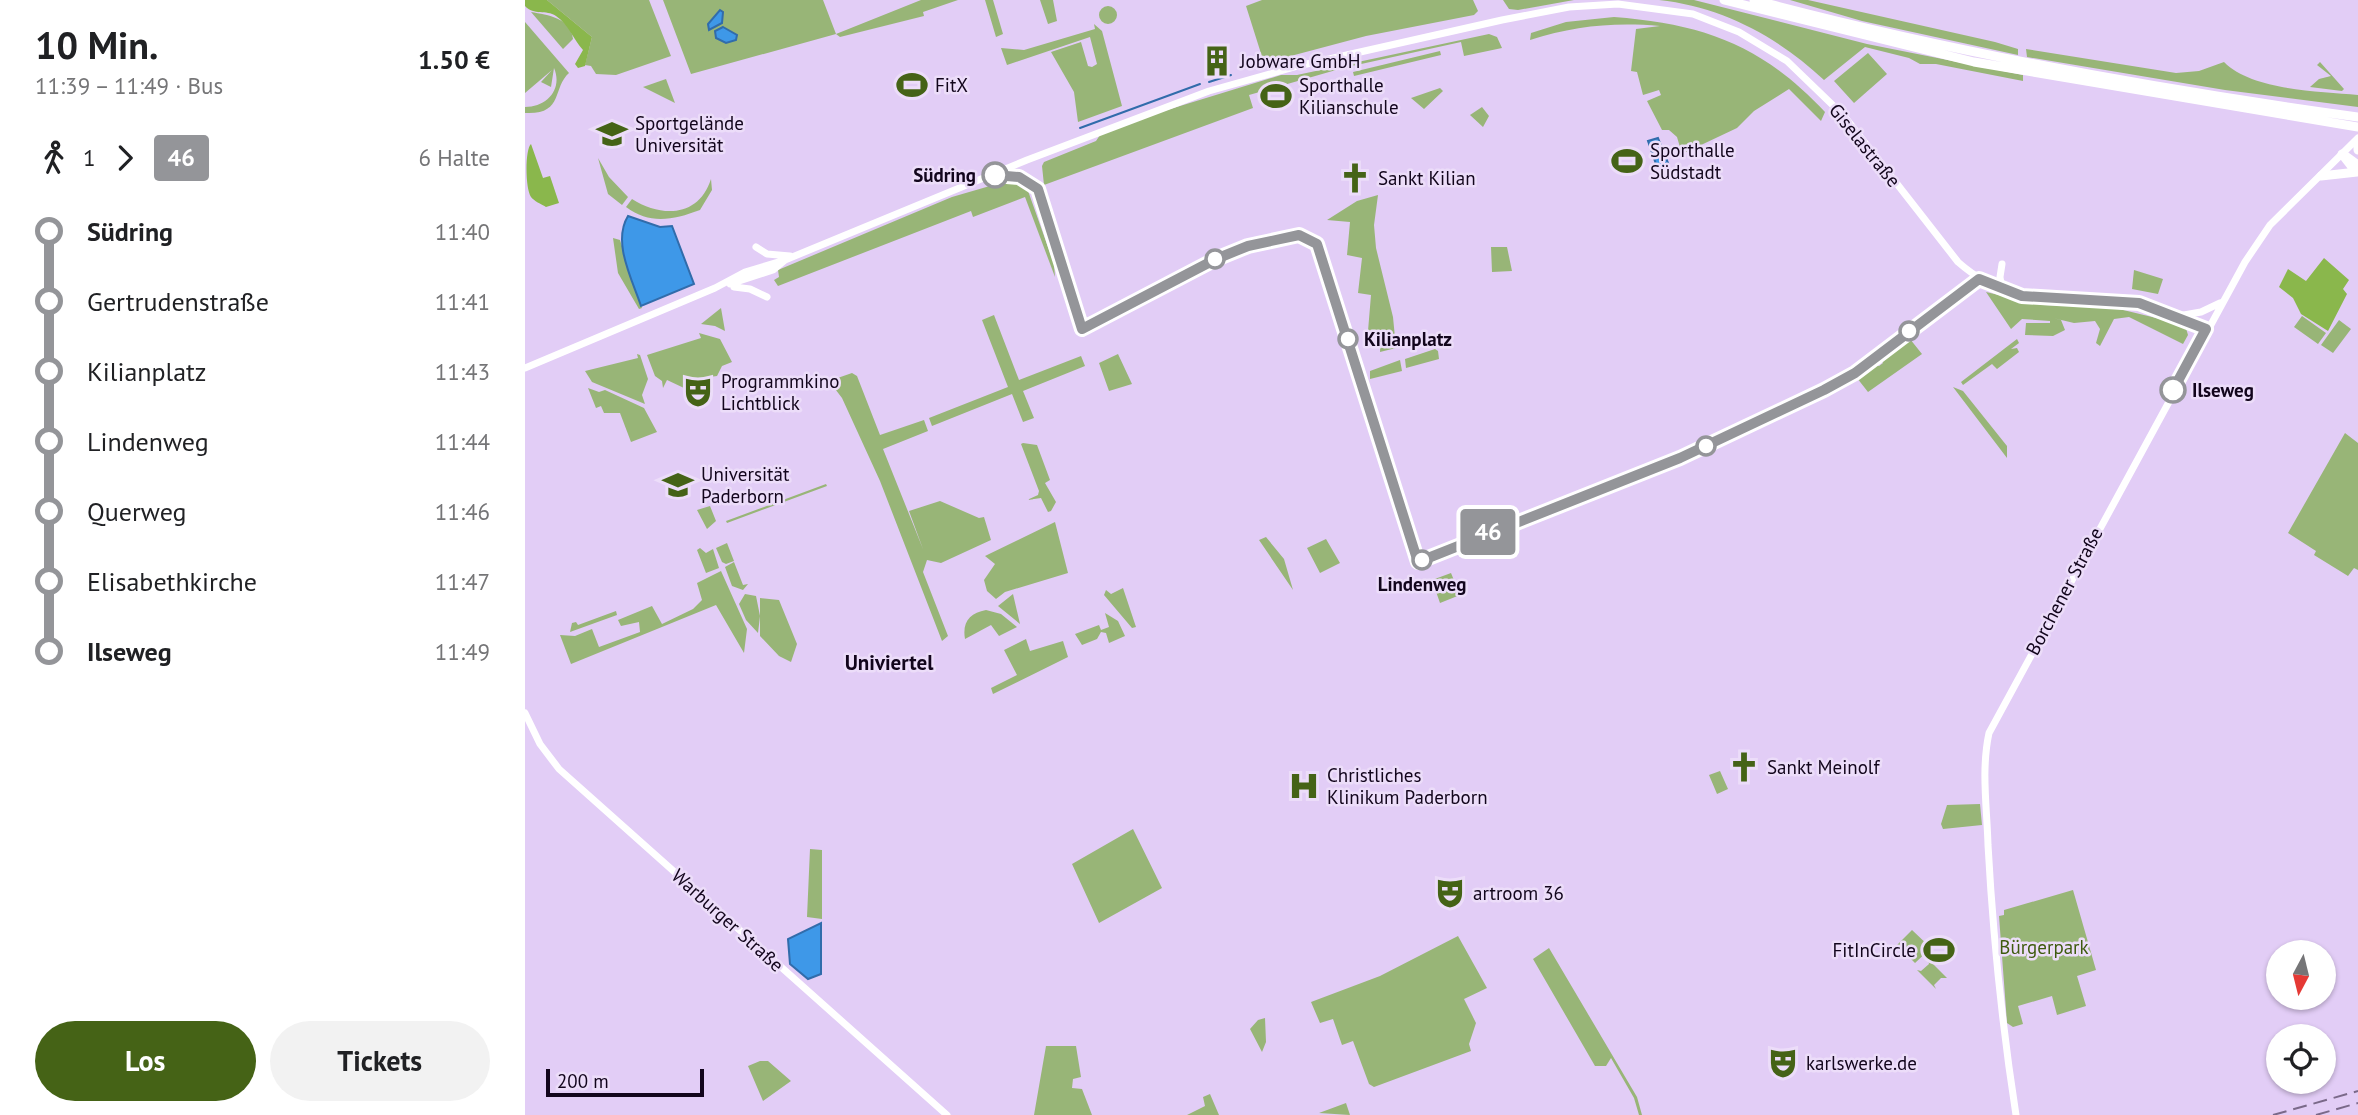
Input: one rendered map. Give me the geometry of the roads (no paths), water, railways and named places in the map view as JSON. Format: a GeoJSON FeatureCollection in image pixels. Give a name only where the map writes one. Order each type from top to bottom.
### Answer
{"type":"FeatureCollection","features":[{"type":"Feature","properties":{"kind":"highway"},"geometry":{"type":"LineString","coordinates":[[1724,0],[1974,62],[2358,127]]}},
{"type":"Feature","properties":{"kind":"highway"},"geometry":{"type":"LineString","coordinates":[[1754,0],[2000,58],[2232,100],[2354,117]]}},
{"type":"Feature","properties":{"kind":"highway"},"geometry":{"type":"LineString","coordinates":[[2358,140],[2358,150]]}},
{"type":"Feature","properties":{"kind":"highway"},"geometry":{"type":"LineString","coordinates":[[2342,154],[2357,170]]}},
{"type":"Feature","properties":{"kind":"highway"},"geometry":{"type":"LineString","coordinates":[[2321,176],[2357,170]]}},
{"type":"Feature","properties":{"kind":"main road","name":"Giselastraße"},"geometry":{"type":"LineString","coordinates":[[991,175],[1153,110],[1250,78],[1569,7],[1644,5],[1693,14],[1763,44],[1809,79],[1845,116],[1958,262],[1979,279],[2002,290],[2041,299],[2139,303],[2206,329]]}},
{"type":"Feature","properties":{"kind":"main road","name":"Borchener Straße"},"geometry":{"type":"LineString","coordinates":[[2016,1115],[2000,1020],[1984,776],[1989,733],[2221,303],[2270,225],[2358,140]]}},
{"type":"Feature","properties":{"kind":"main road"},"geometry":{"type":"LineString","coordinates":[[525,368],[715,288],[773,270],[785,260],[991,175],[1019,177],[1038,189]]}},
{"type":"Feature","properties":{"kind":"main road"},"geometry":{"type":"LineString","coordinates":[[756,247],[767,254],[795,256]]}},
{"type":"Feature","properties":{"kind":"main road"},"geometry":{"type":"LineString","coordinates":[[2002,290],[2000,282],[2003,264]]}},
{"type":"Feature","properties":{"kind":"main road"},"geometry":{"type":"LineString","coordinates":[[715,288],[739,286],[767,297]]}},
{"type":"Feature","properties":{"kind":"main road"},"geometry":{"type":"LineString","coordinates":[[2177,316],[2201,313],[2221,303]]}},
{"type":"Feature","properties":{"kind":"main road","name":"Warburger Straße"},"geometry":{"type":"LineString","coordinates":[[525,713],[540,744],[559,769],[947,1115]]}},
{"type":"Feature","properties":{"kind":"water"},"geometry":{"type":"Polygon","coordinates":[[[720,10],[723,12],[722,23],[709,30],[708,24],[720,10]]]}},
{"type":"Feature","properties":{"kind":"water"},"geometry":{"type":"Polygon","coordinates":[[[723,27],[737,35],[736,40],[726,43],[716,38],[715,31],[723,27]]]}},
{"type":"Feature","properties":{"kind":"water"},"geometry":{"type":"Polygon","coordinates":[[[1658,138],[1668,163],[1657,167],[1648,141],[1658,138]]]}},
{"type":"Feature","properties":{"kind":"water"},"geometry":{"type":"Polygon","coordinates":[[[628,216],[660,227],[672,226],[694,284],[641,306],[623,249],[622,237],[628,216]]]}},
{"type":"Feature","properties":{"kind":"water"},"geometry":{"type":"Polygon","coordinates":[[[821,923],[821,974],[808,979],[790,964],[788,939],[821,923]]]}},
{"type":"Feature","properties":{"kind":"waterway"},"geometry":{"type":"LineString","coordinates":[[1209,82],[1231,75]]}},
{"type":"Feature","properties":{"kind":"waterway"},"geometry":{"type":"LineString","coordinates":[[1080,128],[1200,84]]}},
{"type":"Feature","properties":{"kind":"railway"},"geometry":{"type":"LineString","coordinates":[[2273,1115],[2358,1091]]}},
{"type":"Feature","properties":{"kind":"railway"},"geometry":{"type":"LineString","coordinates":[[2316,1115],[2358,1103]]}},
{"type":"Feature","properties":{"kind":"place","name":"Jobware GmbH"},"geometry":{"type":"Point","coordinates":[1217,61]}},
{"type":"Feature","properties":{"kind":"place","name":"FitX"},"geometry":{"type":"Point","coordinates":[912,85]}},
{"type":"Feature","properties":{"kind":"place","name":"Sporthalle Kilianschule"},"geometry":{"type":"Point","coordinates":[1276,96]}},
{"type":"Feature","properties":{"kind":"place","name":"Sportgelände Universität"},"geometry":{"type":"Point","coordinates":[612,134]}},
{"type":"Feature","properties":{"kind":"place","name":"Sporthalle Südstadt"},"geometry":{"type":"Point","coordinates":[1627,161]}},
{"type":"Feature","properties":{"kind":"place","name":"Südring"},"geometry":{"type":"Point","coordinates":[995,175]}},
{"type":"Feature","properties":{"kind":"place","name":"Sankt Kilian"},"geometry":{"type":"Point","coordinates":[1355,178]}},
{"type":"Feature","properties":{"kind":"place","name":"Kilianplatz"},"geometry":{"type":"Point","coordinates":[1348,339]}},
{"type":"Feature","properties":{"kind":"place","name":"Ilseweg"},"geometry":{"type":"Point","coordinates":[2173,390]}},
{"type":"Feature","properties":{"kind":"place","name":"Programmkino Lichtblick"},"geometry":{"type":"Point","coordinates":[698,392]}},
{"type":"Feature","properties":{"kind":"place","name":"Universität Paderborn"},"geometry":{"type":"Point","coordinates":[678,485]}},
{"type":"Feature","properties":{"kind":"place","name":"Lindenweg"},"geometry":{"type":"Point","coordinates":[1422,560]}},
{"type":"Feature","properties":{"kind":"place","name":"Sankt Meinolf"},"geometry":{"type":"Point","coordinates":[1744,767]}},
{"type":"Feature","properties":{"kind":"place","name":"Christliches Klinikum Paderborn"},"geometry":{"type":"Point","coordinates":[1304,786]}},
{"type":"Feature","properties":{"kind":"place","name":"artroom 36"},"geometry":{"type":"Point","coordinates":[1450,893]}},
{"type":"Feature","properties":{"kind":"place","name":"FitInCircle"},"geometry":{"type":"Point","coordinates":[1939,950]}},
{"type":"Feature","properties":{"kind":"place","name":"karlswerke.de"},"geometry":{"type":"Point","coordinates":[1783,1063]}},
{"type":"Feature","properties":{"kind":"district","name":"Univiertel"},"geometry":{"type":"Point","coordinates":[889,662]}},
{"type":"Feature","properties":{"kind":"park label","name":"Bürgerpark"},"geometry":{"type":"Point","coordinates":[2044,947]}}]}
